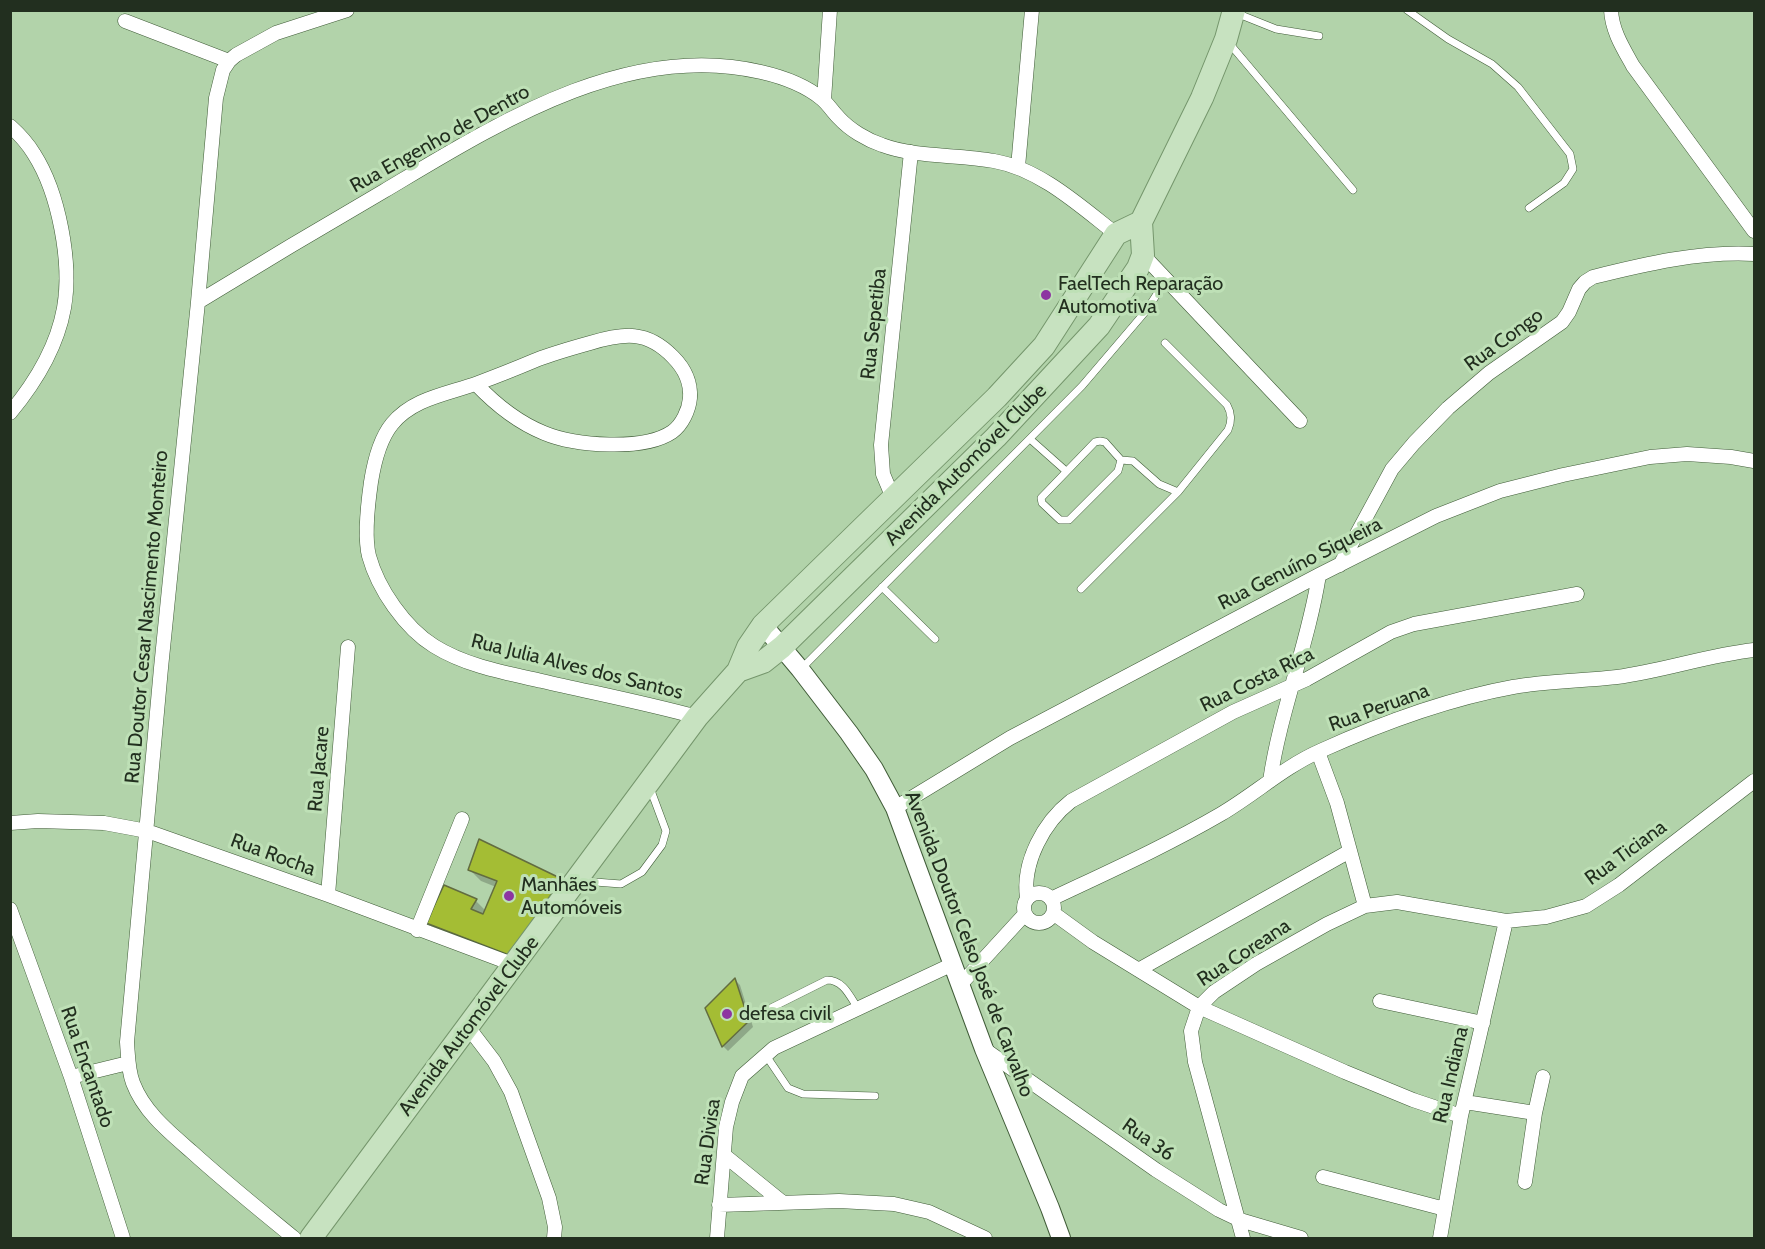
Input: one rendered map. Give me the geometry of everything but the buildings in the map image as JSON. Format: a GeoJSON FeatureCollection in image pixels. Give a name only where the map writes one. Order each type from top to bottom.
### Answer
{"type":"FeatureCollection","features":[{"type":"Feature","properties":{"kind":"main road"},"geometry":{"type":"LineString","coordinates":[[1143,255],[1141,222],[1202,98],[1226,39],[1234,11]]}},
{"type":"Feature","properties":{"kind":"main road"},"geometry":{"type":"LineString","coordinates":[[1116,234],[1141,222]]}},
{"type":"Feature","properties":{"kind":"main road","name":"Avenida Automóvel Clube"},"geometry":{"type":"LineString","coordinates":[[311,1239],[697,717],[738,671],[748,647],[763,626],[997,397],[1044,346],[1116,234]]}},
{"type":"Feature","properties":{"kind":"main road","name":"Avenida Automóvel Clube"},"geometry":{"type":"LineString","coordinates":[[738,671],[763,662],[782,647],[1016,417],[1099,326],[1138,268],[1143,255]]}},
{"type":"Feature","properties":{"kind":"main road"},"geometry":{"type":"LineString","coordinates":[[997,397],[1016,417]]}},
{"type":"Feature","properties":{"kind":"main road"},"geometry":{"type":"LineString","coordinates":[[893,498],[900,514],[898,533]]}},
{"type":"Feature","properties":{"kind":"street"},"geometry":{"type":"LineString","coordinates":[[125,21],[229,60],[276,33],[347,10]]}},
{"type":"Feature","properties":{"kind":"street"},"geometry":{"type":"LineString","coordinates":[[824,100],[830,10]]}},
{"type":"Feature","properties":{"kind":"street"},"geometry":{"type":"LineString","coordinates":[[1018,167],[1032,10]]}},
{"type":"Feature","properties":{"kind":"street"},"geometry":{"type":"LineString","coordinates":[[1611,10],[1612,23],[1633,66],[1755,231]]}},
{"type":"Feature","properties":{"kind":"street","name":"Rua Doutor Cesar Nascimento Monteiro"},"geometry":{"type":"LineString","coordinates":[[229,60],[223,70],[216,98],[198,302],[160,668],[129,1021],[128,1062],[133,1083],[144,1104],[158,1122],[294,1239]]}},
{"type":"Feature","properties":{"kind":"street","name":"Rua Engenho de Dentro"},"geometry":{"type":"LineString","coordinates":[[198,302],[483,134],[536,107],[614,79],[673,65],[702,63],[732,66],[786,79],[824,100],[839,119],[855,132],[883,146],[912,152],[994,161],[1018,167],[1055,189],[1116,234]]}},
{"type":"Feature","properties":{"kind":"street"},"geometry":{"type":"LineString","coordinates":[[10,126],[34,153],[48,183],[60,224],[66,275],[64,309],[51,349],[30,388],[10,413]]}},
{"type":"Feature","properties":{"kind":"street","name":"Rua Sepetiba"},"geometry":{"type":"LineString","coordinates":[[893,498],[883,474],[881,445],[912,152]]}},
{"type":"Feature","properties":{"kind":"street","name":"Rua Congo"},"geometry":{"type":"LineString","coordinates":[[1341,565],[1392,470],[1414,443],[1448,408],[1489,373],[1562,322],[1585,282],[1593,277],[1671,260],[1738,253],[1755,254]]}},
{"type":"Feature","properties":{"kind":"street"},"geometry":{"type":"LineString","coordinates":[[1143,255],[1299,421]]}},
{"type":"Feature","properties":{"kind":"street","name":"Rua Julia Alves dos Santos"},"geometry":{"type":"LineString","coordinates":[[476,384],[498,406],[522,422],[546,434],[588,443],[628,445],[652,440],[673,432],[686,415],[690,397],[688,378],[679,363],[664,348],[643,338],[620,334],[569,348],[476,384],[441,393],[412,407],[392,424],[380,446],[372,475],[367,512],[369,555],[387,596],[410,628],[435,646],[465,661],[501,672],[697,717]]}},
{"type":"Feature","properties":{"kind":"street","name":"Rua Genuíno Siqueira"},"geometry":{"type":"LineString","coordinates":[[895,808],[1010,738],[1319,575],[1437,516],[1500,491],[1650,457],[1687,454],[1731,456],[1755,460]]}},
{"type":"Feature","properties":{"kind":"street"},"geometry":{"type":"LineString","coordinates":[[1270,781],[1274,751],[1311,616],[1319,575]]}},
{"type":"Feature","properties":{"kind":"street","name":"Rua Costa Rica"},"geometry":{"type":"LineString","coordinates":[[1027,898],[1027,881],[1039,841],[1058,811],[1071,801],[1233,712],[1292,686],[1391,632],[1414,624],[1577,594]]}},
{"type":"Feature","properties":{"kind":"street","name":"Avenida Doutor Celso José de Carvalho"},"geometry":{"type":"LineString","coordinates":[[763,626],[800,669],[874,768],[895,808],[984,1049],[1061,1239]]}},
{"type":"Feature","properties":{"kind":"street","name":"Rua Jacare"},"geometry":{"type":"LineString","coordinates":[[328,895],[348,647]]}},
{"type":"Feature","properties":{"kind":"street","name":"Rua Peruana"},"geometry":{"type":"LineString","coordinates":[[1052,906],[1207,822],[1295,764],[1384,724],[1457,700],[1514,687],[1618,677],[1724,653],[1755,650]]}},
{"type":"Feature","properties":{"kind":"street"},"geometry":{"type":"LineString","coordinates":[[1318,752],[1350,850],[1365,906]]}},
{"type":"Feature","properties":{"kind":"street","name":"Rua Ticiana"},"geometry":{"type":"LineString","coordinates":[[1506,921],[1546,917],[1586,906],[1619,885],[1755,781]]}},
{"type":"Feature","properties":{"kind":"street"},"geometry":{"type":"LineString","coordinates":[[417,930],[462,819]]}},
{"type":"Feature","properties":{"kind":"street","name":"Rua Rocha"},"geometry":{"type":"LineString","coordinates":[[10,823],[70,821],[104,823],[147,831],[515,965]]}},
{"type":"Feature","properties":{"kind":"street"},"geometry":{"type":"LineString","coordinates":[[1140,969],[1350,850]]}},
{"type":"Feature","properties":{"kind":"street"},"geometry":{"type":"LineString","coordinates":[[1052,906],[1048,920],[1040,923],[1031,921],[1025,914],[1024,906],[1027,898],[1039,893],[1094,942],[1199,1007],[1345,1072],[1413,1100],[1463,1109],[1535,1113]]}},
{"type":"Feature","properties":{"kind":"street","name":"Rua Coreana"},"geometry":{"type":"LineString","coordinates":[[1244,1239],[1195,1062],[1191,1031],[1199,1007],[1214,992],[1256,964],[1327,924],[1365,906],[1397,902],[1506,921]]}},
{"type":"Feature","properties":{"kind":"street","name":"Rua Encantado"},"geometry":{"type":"LineString","coordinates":[[10,909],[71,1077],[123,1239]]}},
{"type":"Feature","properties":{"kind":"street"},"geometry":{"type":"LineString","coordinates":[[960,985],[1025,914]]}},
{"type":"Feature","properties":{"kind":"street","name":"Rua Indiana"},"geometry":{"type":"LineString","coordinates":[[1440,1239],[1463,1109],[1506,921]]}},
{"type":"Feature","properties":{"kind":"street","name":"Rua Divisa"},"geometry":{"type":"LineString","coordinates":[[717,1239],[724,1155],[732,1102],[742,1076],[774,1048],[953,964]]}},
{"type":"Feature","properties":{"kind":"street"},"geometry":{"type":"LineString","coordinates":[[1380,1001],[1483,1023]]}},
{"type":"Feature","properties":{"kind":"street"},"geometry":{"type":"LineString","coordinates":[[468,1027],[494,1061],[511,1092],[549,1198],[555,1227],[554,1239]]}},
{"type":"Feature","properties":{"kind":"street","name":"Rua 36"},"geometry":{"type":"LineString","coordinates":[[984,1049],[1156,1170],[1219,1210],[1240,1220],[1301,1239]]}},
{"type":"Feature","properties":{"kind":"street"},"geometry":{"type":"LineString","coordinates":[[71,1077],[128,1062]]}},
{"type":"Feature","properties":{"kind":"street"},"geometry":{"type":"LineString","coordinates":[[1525,1182],[1535,1113],[1543,1077]]}},
{"type":"Feature","properties":{"kind":"street"},"geometry":{"type":"LineString","coordinates":[[724,1155],[782,1202]]}},
{"type":"Feature","properties":{"kind":"street"},"geometry":{"type":"LineString","coordinates":[[1323,1177],[1445,1209]]}},
{"type":"Feature","properties":{"kind":"street"},"geometry":{"type":"LineString","coordinates":[[719,1205],[839,1201],[894,1204],[929,1212],[985,1239]]}},
{"type":"Feature","properties":{"kind":"lane"},"geometry":{"type":"LineString","coordinates":[[1407,10],[1448,39],[1492,64],[1518,87],[1570,154],[1573,169],[1564,183],[1530,208]]}},
{"type":"Feature","properties":{"kind":"lane"},"geometry":{"type":"LineString","coordinates":[[1234,11],[1276,29],[1319,36]]}},
{"type":"Feature","properties":{"kind":"lane"},"geometry":{"type":"LineString","coordinates":[[1226,39],[1353,190]]}},
{"type":"Feature","properties":{"kind":"lane"},"geometry":{"type":"LineString","coordinates":[[800,669],[1030,439],[1125,338],[1156,298],[1166,280]]}},
{"type":"Feature","properties":{"kind":"lane"},"geometry":{"type":"LineString","coordinates":[[1081,589],[1178,492],[1228,430],[1232,417],[1227,405],[1165,343]]}},
{"type":"Feature","properties":{"kind":"lane"},"geometry":{"type":"LineString","coordinates":[[1030,439],[1066,471]]}},
{"type":"Feature","properties":{"kind":"lane"},"geometry":{"type":"LineString","coordinates":[[1121,460],[1118,471],[1069,520],[1060,520],[1042,503],[1041,498],[1066,471],[1095,442],[1100,441],[1105,442],[1121,460],[1133,461],[1159,484],[1178,492]]}},
{"type":"Feature","properties":{"kind":"lane"},"geometry":{"type":"LineString","coordinates":[[882,587],[935,639]]}},
{"type":"Feature","properties":{"kind":"lane"},"geometry":{"type":"LineString","coordinates":[[577,881],[621,884],[642,872],[662,845],[666,831],[649,783]]}},
{"type":"Feature","properties":{"kind":"lane"},"geometry":{"type":"LineString","coordinates":[[759,1014],[826,980],[832,980],[842,986],[858,1010]]}},
{"type":"Feature","properties":{"kind":"lane"},"geometry":{"type":"LineString","coordinates":[[765,1054],[788,1088],[803,1094],[875,1096]]}},
{"type":"Feature","properties":{"kind":"place","name":"FaelTech Reparação Automotiva"},"geometry":{"type":"Point","coordinates":[1046,295]}},
{"type":"Feature","properties":{"kind":"place","name":"Manhães Automóveis"},"geometry":{"type":"Point","coordinates":[509,896]}},
{"type":"Feature","properties":{"kind":"place","name":"defesa civil"},"geometry":{"type":"Point","coordinates":[727,1014]}}]}
